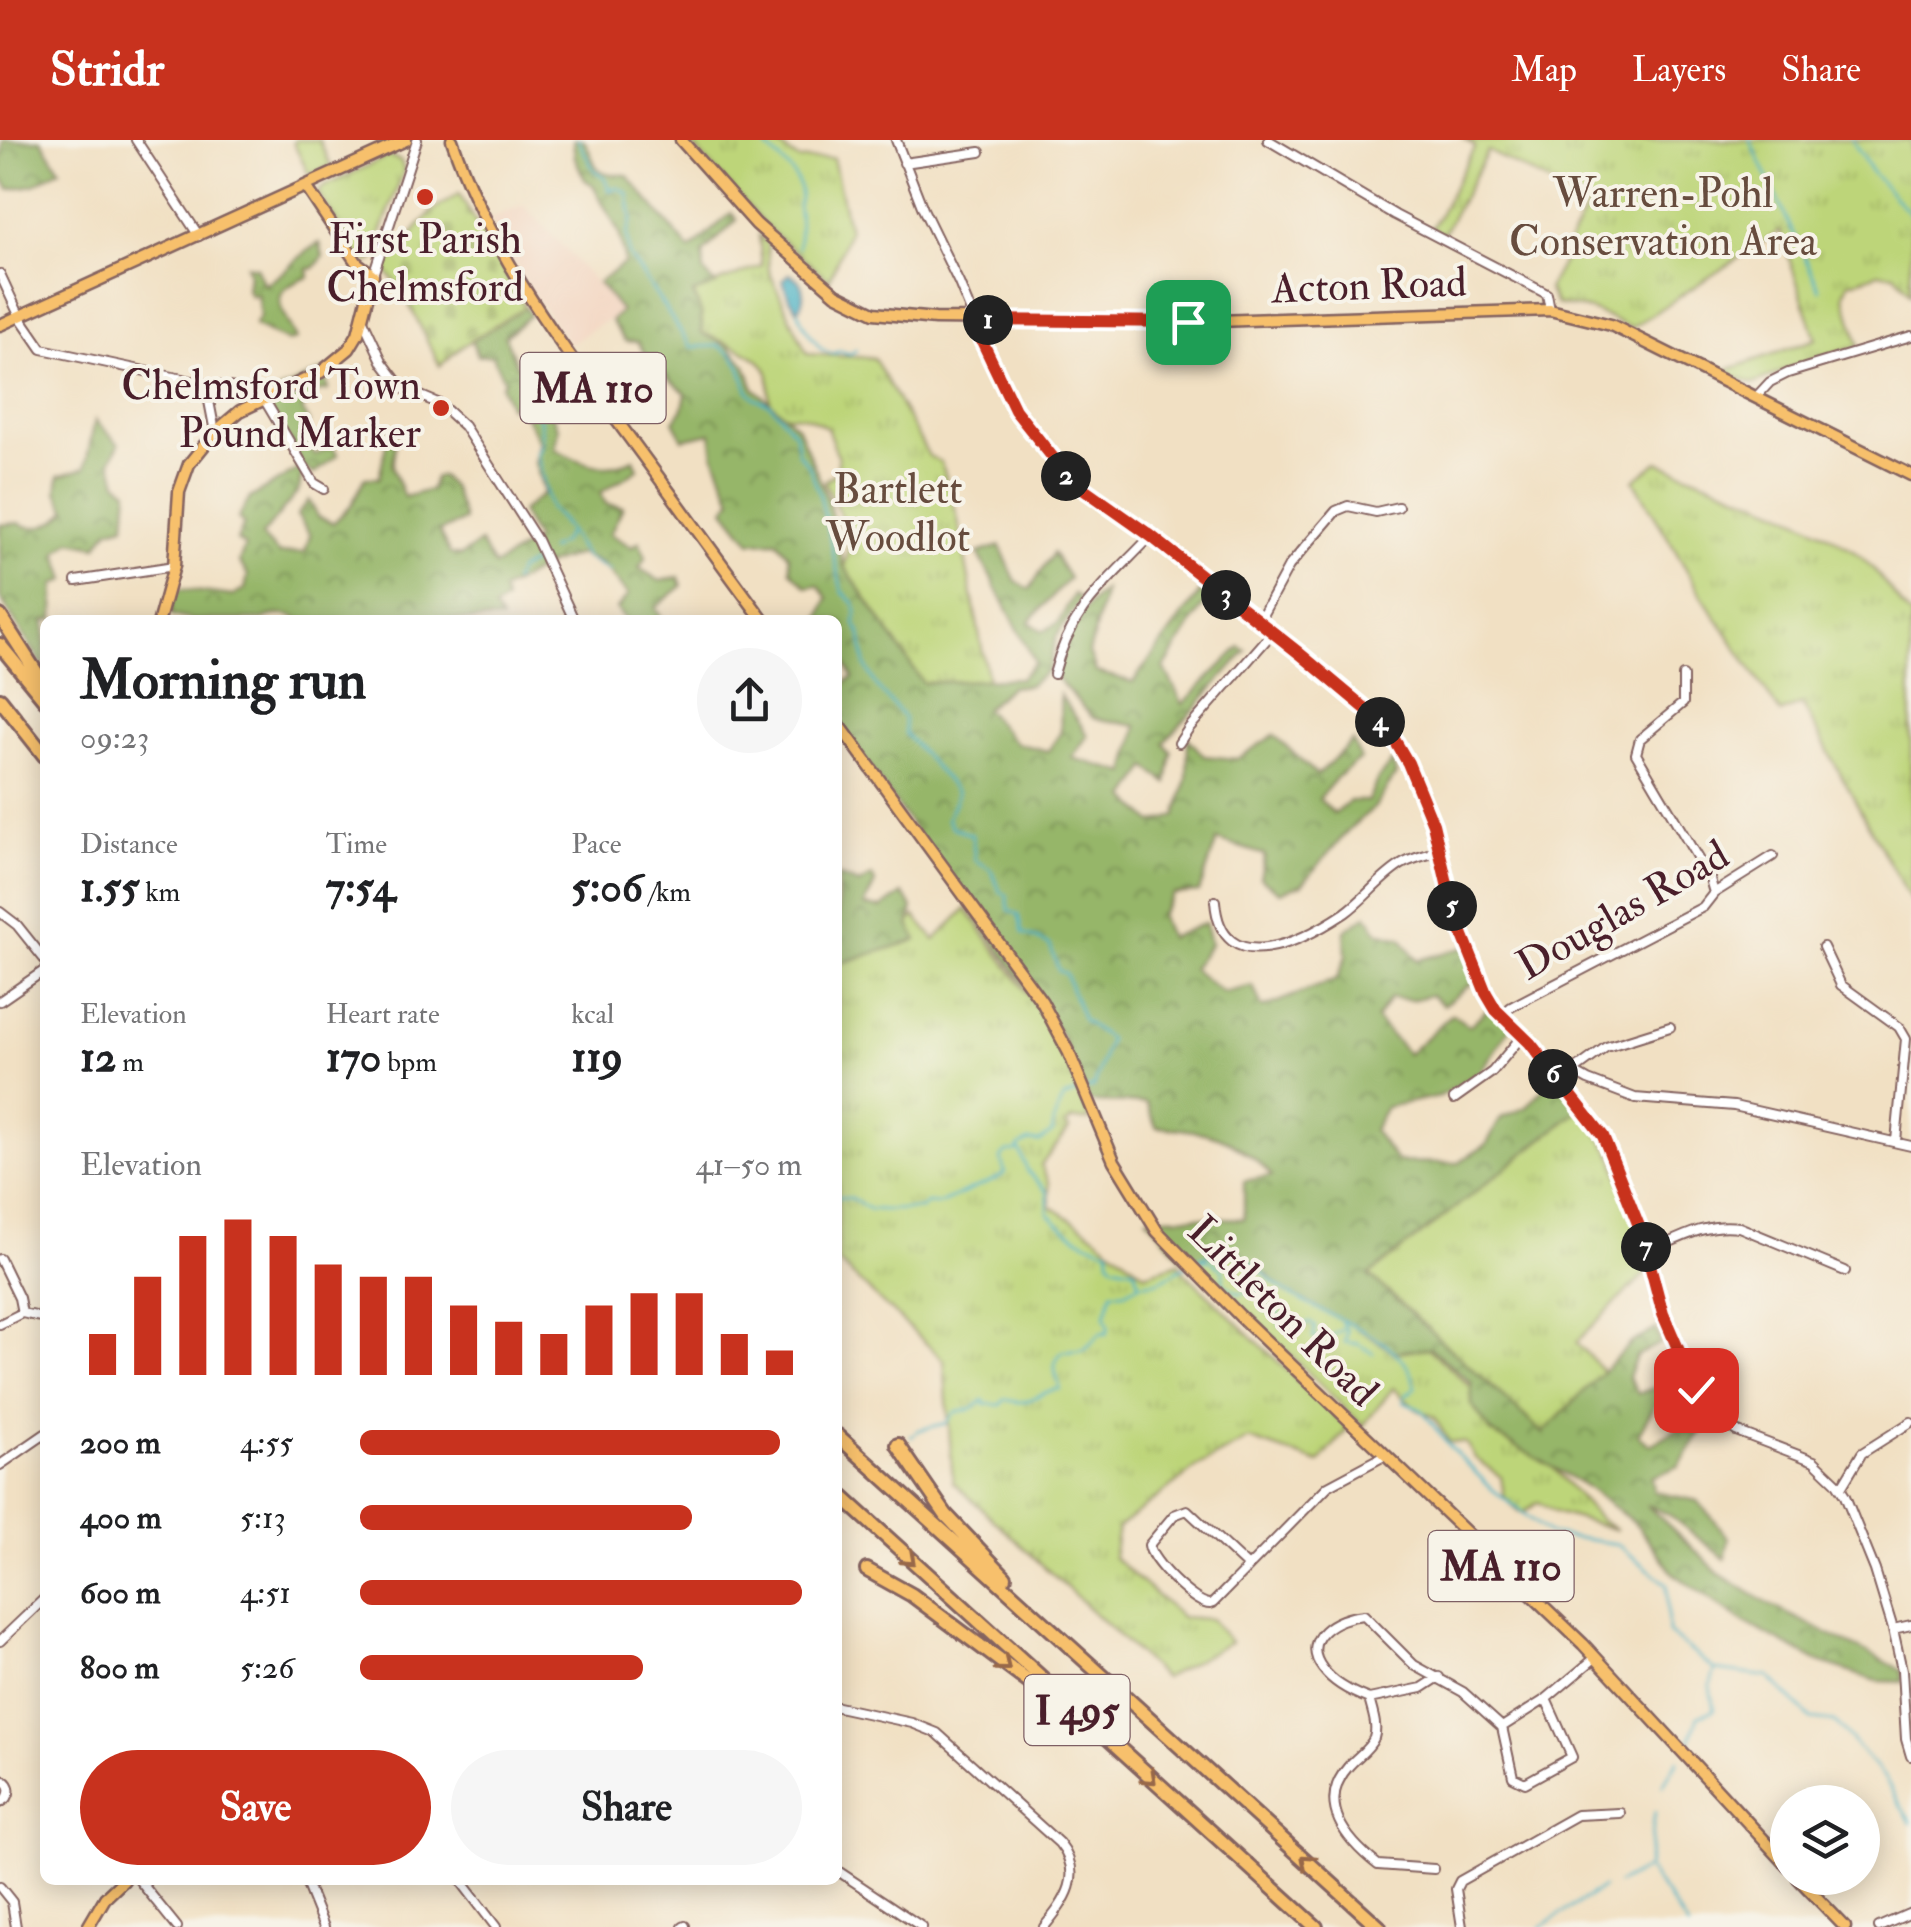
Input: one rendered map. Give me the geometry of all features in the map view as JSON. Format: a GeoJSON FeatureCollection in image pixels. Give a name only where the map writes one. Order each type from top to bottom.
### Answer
{"type":"FeatureCollection","features":[{"type":"Feature","properties":{"kind":"highway"},"geometry":{"type":"LineString","coordinates":[[0,616],[40,678]]}},
{"type":"Feature","properties":{"kind":"highway"},"geometry":{"type":"LineString","coordinates":[[0,646],[40,694]]}},
{"type":"Feature","properties":{"kind":"highway"},"geometry":{"type":"LineString","coordinates":[[0,699],[40,751]]}},
{"type":"Feature","properties":{"kind":"highway"},"geometry":{"type":"LineString","coordinates":[[0,710],[40,753]]}},
{"type":"Feature","properties":{"kind":"highway","name":"I 495"},"geometry":{"type":"LineString","coordinates":[[842,1440],[1379,1927]]}},
{"type":"Feature","properties":{"kind":"highway"},"geometry":{"type":"LineString","coordinates":[[898,1445],[946,1516],[1102,1675]]}},
{"type":"Feature","properties":{"kind":"highway","name":"I 495"},"geometry":{"type":"LineString","coordinates":[[842,1498],[1316,1927]]}},
{"type":"Feature","properties":{"kind":"highway"},"geometry":{"type":"LineString","coordinates":[[867,1570],[912,1595],[1032,1686],[1102,1733]]}},
{"type":"Feature","properties":{"kind":"main road"},"geometry":{"type":"LineString","coordinates":[[0,325],[406,140]]}},
{"type":"Feature","properties":{"kind":"main road","name":"MA 110"},"geometry":{"type":"LineString","coordinates":[[452,140],[471,193],[500,252],[572,358],[759,615]]}},
{"type":"Feature","properties":{"kind":"main road","name":"Acton Road"},"geometry":{"type":"LineString","coordinates":[[681,140],[756,224],[836,294],[874,313],[972,320],[1204,322],[1550,310],[1611,325],[1911,475]]}},
{"type":"Feature","properties":{"kind":"main road"},"geometry":{"type":"LineString","coordinates":[[159,615],[174,566],[181,480],[188,464],[240,410],[321,372],[348,349],[362,318],[374,275],[357,263],[306,188]]}},
{"type":"Feature","properties":{"kind":"main road","name":"Littleton Road"},"geometry":{"type":"LineString","coordinates":[[842,728],[1030,986],[1077,1070],[1120,1174],[1168,1244],[1596,1658],[1770,1846]]}},
{"type":"Feature","properties":{"kind":"main road"},"geometry":{"type":"LineString","coordinates":[[88,1927],[105,1898],[119,1885]]}},
{"type":"Feature","properties":{"kind":"main road"},"geometry":{"type":"LineString","coordinates":[[1814,1895],[1845,1927]]}},
{"type":"Feature","properties":{"kind":"street"},"geometry":{"type":"LineString","coordinates":[[136,140],[199,236]]}},
{"type":"Feature","properties":{"kind":"street"},"geometry":{"type":"LineString","coordinates":[[374,275],[416,140]]}},
{"type":"Feature","properties":{"kind":"street"},"geometry":{"type":"LineString","coordinates":[[896,140],[972,320],[1015,410],[1053,460],[1070,479],[1151,536],[1273,632],[1366,709],[1394,739],[1414,777],[1441,851],[1458,924],[1486,993],[1603,1136],[1648,1252],[1671,1336],[1692,1382],[1707,1406],[1728,1426],[1747,1437],[1807,1456],[1841,1488],[1894,1629],[1911,1756]]}},
{"type":"Feature","properties":{"kind":"street"},"geometry":{"type":"LineString","coordinates":[[1268,140],[1395,215],[1547,294],[1550,310]]}},
{"type":"Feature","properties":{"kind":"street"},"geometry":{"type":"LineString","coordinates":[[904,163],[980,152]]}},
{"type":"Feature","properties":{"kind":"street"},"geometry":{"type":"LineString","coordinates":[[0,274],[20,317],[42,349],[268,395],[314,483],[324,490]]}},
{"type":"Feature","properties":{"kind":"street"},"geometry":{"type":"LineString","coordinates":[[362,318],[374,347],[402,388],[440,404],[464,426],[537,540],[572,615]]}},
{"type":"Feature","properties":{"kind":"street"},"geometry":{"type":"LineString","coordinates":[[1757,396],[1788,373],[1911,336]]}},
{"type":"Feature","properties":{"kind":"street"},"geometry":{"type":"LineString","coordinates":[[348,349],[374,347]]}},
{"type":"Feature","properties":{"kind":"street"},"geometry":{"type":"LineString","coordinates":[[200,383],[208,396],[215,432]]}},
{"type":"Feature","properties":{"kind":"street"},"geometry":{"type":"LineString","coordinates":[[1259,622],[1288,566],[1336,511],[1348,506],[1376,512],[1398,507]]}},
{"type":"Feature","properties":{"kind":"street"},"geometry":{"type":"LineString","coordinates":[[1054,674],[1069,627],[1103,582],[1151,536]]}},
{"type":"Feature","properties":{"kind":"street"},"geometry":{"type":"LineString","coordinates":[[76,581],[174,566]]}},
{"type":"Feature","properties":{"kind":"street"},"geometry":{"type":"LineString","coordinates":[[1179,743],[1273,632]]}},
{"type":"Feature","properties":{"kind":"street"},"geometry":{"type":"LineString","coordinates":[[1683,676],[1683,703],[1640,740],[1636,754],[1710,879],[1714,893]]}},
{"type":"Feature","properties":{"kind":"street"},"geometry":{"type":"LineString","coordinates":[[1215,901],[1216,923],[1225,937],[1240,947],[1262,950],[1344,914],[1404,863],[1441,851]]}},
{"type":"Feature","properties":{"kind":"street","name":"Douglas Road"},"geometry":{"type":"LineString","coordinates":[[1502,1015],[1702,907],[1714,893],[1773,856]]}},
{"type":"Feature","properties":{"kind":"street"},"geometry":{"type":"LineString","coordinates":[[0,912],[26,934],[40,953]]}},
{"type":"Feature","properties":{"kind":"street"},"geometry":{"type":"LineString","coordinates":[[1822,947],[1841,985],[1899,1028],[1906,1040],[1896,1141]]}},
{"type":"Feature","properties":{"kind":"street"},"geometry":{"type":"LineString","coordinates":[[0,1001],[40,973]]}},
{"type":"Feature","properties":{"kind":"street"},"geometry":{"type":"LineString","coordinates":[[1572,1072],[1606,1046],[1670,1027]]}},
{"type":"Feature","properties":{"kind":"street"},"geometry":{"type":"LineString","coordinates":[[1454,1099],[1482,1081],[1523,1034]]}},
{"type":"Feature","properties":{"kind":"street"},"geometry":{"type":"LineString","coordinates":[[1537,1051],[1572,1072],[1644,1100],[1734,1106],[1911,1146]]}},
{"type":"Feature","properties":{"kind":"street"},"geometry":{"type":"LineString","coordinates":[[1648,1252],[1702,1228],[1722,1225],[1739,1227],[1845,1270]]}},
{"type":"Feature","properties":{"kind":"street"},"geometry":{"type":"LineString","coordinates":[[0,1259],[22,1312]]}},
{"type":"Feature","properties":{"kind":"street"},"geometry":{"type":"LineString","coordinates":[[0,1324],[22,1312],[40,1317]]}},
{"type":"Feature","properties":{"kind":"street"},"geometry":{"type":"LineString","coordinates":[[1841,1488],[1862,1453],[1911,1422]]}},
{"type":"Feature","properties":{"kind":"street"},"geometry":{"type":"LineString","coordinates":[[0,1466],[40,1438]]}},
{"type":"Feature","properties":{"kind":"street"},"geometry":{"type":"LineString","coordinates":[[1248,1567],[1186,1510],[1174,1515],[1149,1545],[1153,1558],[1204,1605],[1213,1603],[1328,1486],[1386,1456]]}},
{"type":"Feature","properties":{"kind":"street"},"geometry":{"type":"LineString","coordinates":[[0,1641],[40,1603]]}},
{"type":"Feature","properties":{"kind":"street"},"geometry":{"type":"LineString","coordinates":[[1439,1677],[1422,1688],[1369,1699],[1350,1692],[1320,1667],[1315,1646],[1327,1626],[1347,1616],[1364,1615],[1414,1665],[1439,1677],[1463,1692],[1502,1727],[1513,1777],[1526,1783],[1572,1757],[1546,1699]]}},
{"type":"Feature","properties":{"kind":"street"},"geometry":{"type":"LineString","coordinates":[[1894,1629],[1911,1625]]}},
{"type":"Feature","properties":{"kind":"street"},"geometry":{"type":"LineString","coordinates":[[1502,1727],[1546,1699],[1596,1658]]}},
{"type":"Feature","properties":{"kind":"street"},"geometry":{"type":"LineString","coordinates":[[1369,1699],[1376,1728],[1373,1741],[1339,1780],[1331,1800],[1335,1813],[1352,1840],[1378,1865],[1434,1868]]}},
{"type":"Feature","properties":{"kind":"street"},"geometry":{"type":"LineString","coordinates":[[842,1708],[912,1723],[937,1733],[1060,1842],[1071,1862],[1072,1882],[1068,1896],[1044,1927]]}},
{"type":"Feature","properties":{"kind":"street"},"geometry":{"type":"LineString","coordinates":[[0,1779],[10,1791],[0,1803]]}},
{"type":"Feature","properties":{"kind":"street"},"geometry":{"type":"LineString","coordinates":[[1462,1927],[1456,1890],[1460,1880],[1577,1816],[1620,1813]]}},
{"type":"Feature","properties":{"kind":"street"},"geometry":{"type":"LineString","coordinates":[[842,1874],[922,1927]]}},
{"type":"Feature","properties":{"kind":"street"},"geometry":{"type":"LineString","coordinates":[[142,1885],[177,1927]]}},
{"type":"Feature","properties":{"kind":"street"},"geometry":{"type":"LineString","coordinates":[[306,1885],[324,1927]]}},
{"type":"Feature","properties":{"kind":"street"},"geometry":{"type":"LineString","coordinates":[[464,1885],[496,1927]]}},
{"type":"Feature","properties":{"kind":"street"},"geometry":{"type":"LineString","coordinates":[[0,1887],[10,1898],[16,1927]]}},
{"type":"Feature","properties":{"kind":"street"},"geometry":{"type":"LineString","coordinates":[[1880,1927],[1911,1912]]}},
{"type":"Feature","properties":{"kind":"shaded area"},"geometry":{"type":"Polygon","coordinates":[[[523,205],[624,314],[599,324],[570,345],[527,284],[490,219],[523,205]]]}},
{"type":"Feature","properties":{"kind":"green space"},"geometry":{"type":"Polygon","coordinates":[[[3,140],[41,140],[60,169],[34,185],[9,189],[0,175],[3,140]]]}},
{"type":"Feature","properties":{"kind":"green space"},"geometry":{"type":"Polygon","coordinates":[[[319,140],[331,166],[309,175],[293,142],[319,140]]]}},
{"type":"Feature","properties":{"kind":"green space"},"geometry":{"type":"Polygon","coordinates":[[[573,140],[584,140],[597,167],[606,173],[627,175],[690,250],[731,213],[737,220],[703,253],[704,272],[716,285],[693,293],[701,313],[702,333],[730,347],[746,366],[754,388],[797,426],[828,499],[844,566],[923,683],[1020,678],[1035,662],[978,553],[1000,546],[1016,582],[1030,589],[1053,553],[1069,578],[1029,622],[1043,631],[1058,623],[1074,594],[1081,599],[1056,637],[1048,671],[1029,685],[1010,687],[985,709],[1015,743],[1048,751],[1061,732],[1060,695],[1088,735],[1072,758],[1126,773],[1137,726],[1093,718],[1055,676],[1066,640],[1079,617],[1105,590],[1089,653],[1096,672],[1133,682],[1202,590],[1210,595],[1164,668],[1183,704],[1240,647],[1246,651],[1164,743],[1172,752],[1167,783],[1147,767],[1127,798],[1153,823],[1176,816],[1187,779],[1188,738],[1204,756],[1237,759],[1274,735],[1317,775],[1353,741],[1360,759],[1336,778],[1319,799],[1334,814],[1350,801],[1368,801],[1377,780],[1392,762],[1396,774],[1375,807],[1350,828],[1302,884],[1280,892],[1260,878],[1265,855],[1217,840],[1199,892],[1173,894],[1160,915],[1169,938],[1205,923],[1210,944],[1192,969],[1223,993],[1253,986],[1262,1008],[1337,979],[1346,956],[1345,931],[1367,915],[1378,932],[1401,938],[1417,960],[1467,947],[1479,978],[1443,1005],[1431,995],[1411,1000],[1390,998],[1376,1019],[1408,1054],[1452,1014],[1469,1026],[1492,1005],[1512,1025],[1481,1071],[1440,1096],[1386,1107],[1373,1130],[1397,1162],[1458,1163],[1486,1145],[1501,1118],[1527,1107],[1554,1075],[1582,1108],[1369,1275],[1543,1433],[1631,1343],[1656,1329],[1661,1343],[1636,1356],[1628,1377],[1638,1394],[1688,1375],[1692,1382],[1655,1405],[1638,1435],[1650,1445],[1678,1429],[1701,1398],[1713,1412],[1679,1466],[1652,1477],[1654,1492],[1698,1501],[1729,1538],[1725,1559],[1668,1514],[1647,1505],[1721,1575],[1772,1606],[1902,1670],[1903,1682],[1877,1681],[1819,1662],[1742,1621],[1673,1573],[1637,1525],[1584,1485],[1492,1433],[1472,1405],[1471,1382],[1430,1348],[1394,1352],[1357,1328],[1285,1292],[1267,1275],[1231,1253],[1218,1251],[1188,1265],[1147,1218],[1244,1219],[1244,1181],[1272,1176],[1246,1152],[1220,1138],[1156,1127],[1146,1103],[1089,1102],[1061,1035],[842,729],[842,684],[853,677],[842,657],[842,615],[821,615],[828,598],[818,585],[807,587],[791,571],[789,555],[777,541],[751,542],[725,509],[732,499],[714,455],[711,433],[683,439],[674,421],[683,408],[686,393],[650,364],[638,342],[625,341],[611,321],[621,311],[598,283],[625,263],[619,233],[575,158],[573,140]]]}},
{"type":"Feature","properties":{"kind":"green space"},"geometry":{"type":"Polygon","coordinates":[[[688,140],[770,140],[800,160],[833,158],[849,231],[829,280],[770,230],[688,140]]]}},
{"type":"Feature","properties":{"kind":"green space","name":"Warren-Pohl Conservation Area"},"geometry":{"type":"Polygon","coordinates":[[[1465,140],[1911,140],[1911,294],[1895,274],[1879,273],[1849,283],[1844,294],[1859,346],[1799,364],[1754,384],[1721,372],[1816,339],[1780,231],[1631,328],[1591,310],[1556,304],[1548,289],[1589,203],[1488,151],[1443,234],[1432,228],[1475,146],[1465,140]]]}},
{"type":"Feature","properties":{"kind":"green space"},"geometry":{"type":"Polygon","coordinates":[[[388,156],[401,161],[404,170],[376,257],[370,262],[362,261],[318,193],[388,156]]]}},
{"type":"Feature","properties":{"kind":"green space"},"geometry":{"type":"Polygon","coordinates":[[[459,194],[525,307],[461,347],[440,366],[402,290],[384,269],[431,212],[459,194]]]}},
{"type":"Feature","properties":{"kind":"green space","name":"Bartlett Woodlot"},"geometry":{"type":"Polygon","coordinates":[[[759,235],[767,242],[769,271],[807,354],[874,358],[929,456],[941,462],[957,515],[989,686],[937,705],[844,566],[846,534],[824,481],[837,472],[838,456],[827,428],[806,417],[779,412],[770,401],[765,366],[740,349],[702,333],[701,313],[693,292],[762,266],[759,235]]]}},
{"type":"Feature","properties":{"kind":"green space"},"geometry":{"type":"Polygon","coordinates":[[[320,243],[323,257],[308,269],[309,277],[281,294],[281,309],[296,339],[288,342],[254,325],[260,316],[257,294],[251,296],[247,290],[246,265],[256,267],[264,285],[320,243]]]}},
{"type":"Feature","properties":{"kind":"green space"},"geometry":{"type":"Polygon","coordinates":[[[525,307],[530,315],[505,336],[517,367],[553,357],[552,368],[525,379],[534,400],[545,400],[558,428],[555,449],[594,465],[634,459],[638,469],[600,493],[606,504],[623,507],[610,534],[632,547],[639,542],[646,557],[639,568],[660,581],[679,577],[682,586],[655,608],[660,615],[621,615],[617,609],[628,595],[602,564],[579,554],[549,564],[502,591],[505,601],[494,609],[498,615],[173,615],[172,602],[180,589],[233,596],[245,589],[248,575],[239,562],[245,546],[237,540],[244,524],[238,518],[250,498],[303,466],[263,398],[324,370],[328,390],[315,392],[302,409],[309,423],[301,435],[315,455],[332,446],[338,455],[314,474],[303,467],[299,490],[262,536],[279,554],[305,552],[310,535],[297,515],[309,500],[318,517],[333,523],[351,506],[365,478],[379,478],[389,430],[397,433],[392,467],[404,497],[430,490],[435,477],[441,476],[453,489],[464,520],[439,532],[450,554],[461,556],[480,543],[494,566],[536,540],[521,512],[544,493],[535,463],[539,442],[519,403],[510,407],[492,355],[478,356],[472,341],[525,307]]]}},
{"type":"Feature","properties":{"kind":"green space"},"geometry":{"type":"Polygon","coordinates":[[[95,420],[119,444],[111,460],[117,482],[128,490],[125,525],[109,529],[97,546],[71,541],[57,552],[66,580],[55,584],[54,615],[40,615],[40,661],[0,598],[0,525],[38,527],[57,519],[67,510],[57,492],[59,476],[85,468],[95,420]]]}},
{"type":"Feature","properties":{"kind":"green space"},"geometry":{"type":"Polygon","coordinates":[[[1658,462],[1792,516],[1841,542],[1868,564],[1911,616],[1911,902],[1802,704],[1780,713],[1702,596],[1634,480],[1658,462]]]}},
{"type":"Feature","properties":{"kind":"green space"},"geometry":{"type":"Polygon","coordinates":[[[872,876],[875,883],[864,906],[881,908],[903,894],[913,908],[909,925],[917,940],[842,963],[842,878],[859,884],[872,876]]]}},
{"type":"Feature","properties":{"kind":"green space"},"geometry":{"type":"Polygon","coordinates":[[[966,909],[1036,1005],[1063,1053],[1090,1120],[1071,1120],[1066,1125],[1069,1129],[1041,1165],[1049,1182],[1050,1206],[1145,1274],[1179,1263],[1348,1428],[1319,1463],[1249,1439],[1197,1467],[1118,1528],[1113,1557],[1181,1617],[1211,1619],[1230,1642],[1164,1678],[953,1482],[944,1360],[842,1266],[842,922],[899,934],[915,916],[935,940],[966,909]]]}},
{"type":"Feature","properties":{"kind":"green space"},"geometry":{"type":"Polygon","coordinates":[[[1582,1108],[1613,1156],[1651,1268],[1576,1342],[1605,1373],[1543,1434],[1369,1275],[1582,1108]]]}},
{"type":"Feature","properties":{"kind":"green space"},"geometry":{"type":"Polygon","coordinates":[[[1201,1225],[1325,1246],[1428,1348],[1524,1435],[1600,1520],[1617,1530],[1554,1512],[1538,1502],[1525,1512],[1518,1512],[1504,1496],[1501,1477],[1475,1458],[1466,1443],[1449,1442],[1434,1417],[1416,1409],[1393,1388],[1363,1426],[1193,1261],[1201,1225]]]}},
{"type":"Feature","properties":{"kind":"water"},"geometry":{"type":"Polygon","coordinates":[[[789,274],[802,289],[798,310],[783,280],[789,274]]]}},
{"type":"Feature","properties":{"kind":"waterway"},"geometry":{"type":"LineString","coordinates":[[578,140],[609,190],[618,188],[628,193],[632,219],[627,234],[629,255],[691,347],[719,346],[733,355],[748,390],[770,404],[795,433],[798,453],[809,466],[820,495],[842,591],[857,611],[855,624],[861,635],[865,665],[877,687],[904,718],[905,734],[957,792],[947,819],[952,827],[972,835],[975,860],[991,869],[1000,891],[1007,895],[1009,910],[1019,915],[1023,933],[1050,945],[1083,1020],[1109,1039],[1094,1087],[1087,1089]]}},
{"type":"Feature","properties":{"kind":"waterway"},"geometry":{"type":"LineString","coordinates":[[1750,140],[1820,290]]}},
{"type":"Feature","properties":{"kind":"waterway"},"geometry":{"type":"LineString","coordinates":[[1852,140],[1871,171],[1911,215]]}},
{"type":"Feature","properties":{"kind":"waterway"},"geometry":{"type":"LineString","coordinates":[[767,148],[797,180],[798,248]]}},
{"type":"Feature","properties":{"kind":"waterway"},"geometry":{"type":"LineString","coordinates":[[798,310],[820,348],[832,354],[856,350]]}},
{"type":"Feature","properties":{"kind":"waterway"},"geometry":{"type":"LineString","coordinates":[[526,399],[540,420],[542,441],[537,454],[550,509],[586,558],[609,571]]}},
{"type":"Feature","properties":{"kind":"waterway"},"geometry":{"type":"LineString","coordinates":[[550,550],[568,532]]}},
{"type":"Feature","properties":{"kind":"waterway"},"geometry":{"type":"LineString","coordinates":[[513,582],[519,570],[540,560]]}},
{"type":"Feature","properties":{"kind":"waterway"},"geometry":{"type":"LineString","coordinates":[[1080,1091],[1064,1098],[1054,1119],[1053,1132],[1040,1142],[1029,1141],[1018,1147],[1028,1172],[1048,1192],[1048,1213],[1076,1236],[1109,1249],[1113,1265],[1135,1269],[1139,1284],[1159,1281],[1188,1265]]}},
{"type":"Feature","properties":{"kind":"waterway"},"geometry":{"type":"LineString","coordinates":[[842,1197],[869,1209],[921,1209],[927,1203],[939,1204],[1000,1177],[1005,1173],[1001,1158],[1006,1152],[1017,1151]]}},
{"type":"Feature","properties":{"kind":"waterway"},"geometry":{"type":"LineString","coordinates":[[1195,1261],[1208,1255],[1232,1253],[1289,1294],[1383,1343],[1410,1371],[1415,1388],[1404,1397],[1404,1402],[1423,1411],[1448,1445],[1492,1489],[1550,1534],[1617,1544],[1667,1584],[1668,1633],[1715,1670],[1769,1677],[1811,1719],[1835,1722],[1884,1777],[1911,1823]]}},
{"type":"Feature","properties":{"kind":"waterway"},"geometry":{"type":"LineString","coordinates":[[1201,1259],[1223,1269],[1223,1284],[1239,1293],[1256,1290],[1262,1294],[1264,1310],[1279,1312],[1280,1325],[1311,1322],[1315,1327],[1313,1338],[1330,1336],[1344,1328]]}},
{"type":"Feature","properties":{"kind":"waterway"},"geometry":{"type":"LineString","coordinates":[[911,1437],[919,1430],[947,1423],[954,1413],[971,1409],[984,1400],[985,1404],[1001,1405],[1005,1399],[1021,1402],[1060,1389],[1055,1366],[1058,1357],[1062,1352],[1084,1350],[1101,1333],[1106,1334],[1109,1327],[1105,1316],[1112,1292],[1124,1292],[1139,1284]]}},
{"type":"Feature","properties":{"kind":"waterway"},"geometry":{"type":"LineString","coordinates":[[1342,1322],[1347,1331],[1345,1342],[1373,1353]]}},
{"type":"Feature","properties":{"kind":"waterway"},"geometry":{"type":"LineString","coordinates":[[1689,1744],[1698,1716],[1714,1710],[1710,1687],[1715,1670]]}},
{"type":"Feature","properties":{"kind":"waterway"},"geometry":{"type":"LineString","coordinates":[[1663,1785],[1678,1760]]}},
{"type":"Feature","properties":{"kind":"waterway"},"geometry":{"type":"LineString","coordinates":[[1617,1884],[1647,1868],[1655,1812]]}},
{"type":"Feature","properties":{"kind":"waterway"},"geometry":{"type":"LineString","coordinates":[[1649,1871],[1688,1927]]}},
{"type":"Feature","properties":{"kind":"waterway"},"geometry":{"type":"LineString","coordinates":[[1541,1927],[1603,1887]]}},
{"type":"Feature","properties":{"kind":"place","name":"First Parish Chelmsford"},"geometry":{"type":"Point","coordinates":[425,197]}},
{"type":"Feature","properties":{"kind":"place","name":"Chelmsford Town Pound Marker"},"geometry":{"type":"Point","coordinates":[441,408]}},
{"type":"Feature","properties":{"kind":"route"},"geometry":{"type":"LineString","coordinates":[[1188,322],[972,320],[1015,410],[1070,479],[1151,536],[1299,653],[1366,709],[1394,739],[1433,824],[1454,913],[1486,993],[1496,1010],[1530,1043],[1603,1136],[1641,1231],[1663,1314],[1696,1390]]}}]}
